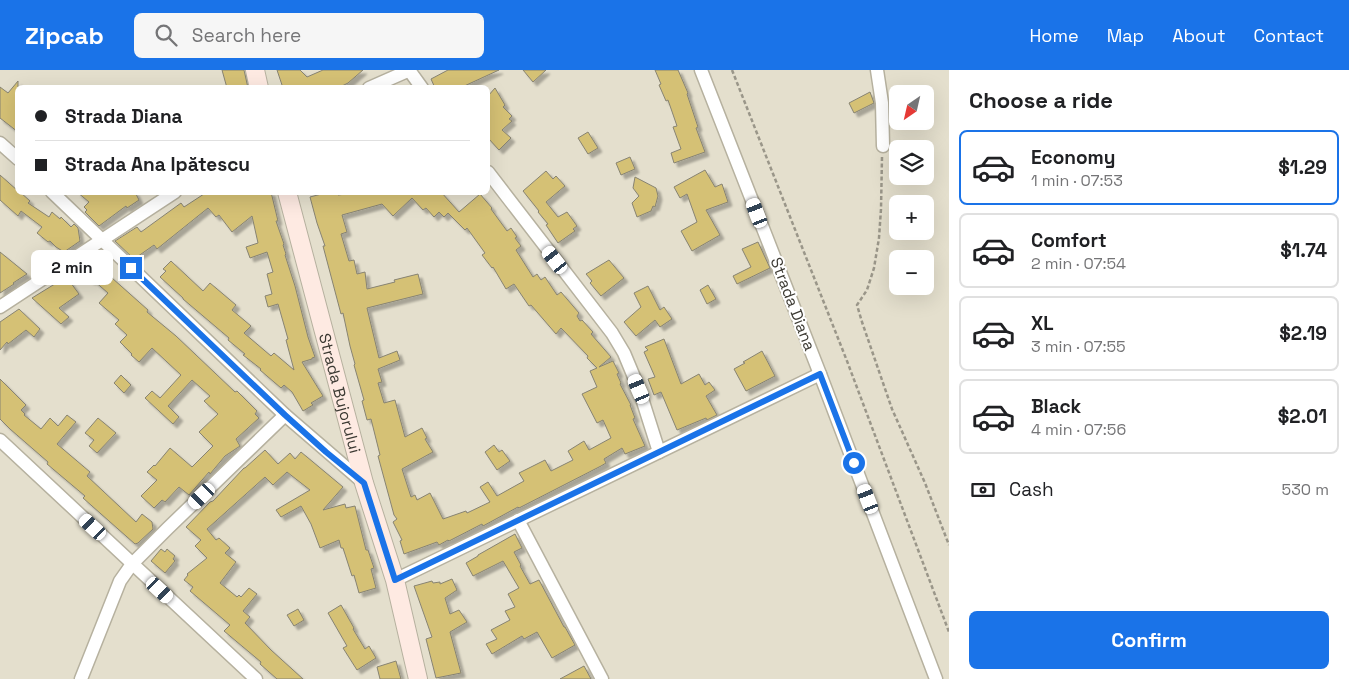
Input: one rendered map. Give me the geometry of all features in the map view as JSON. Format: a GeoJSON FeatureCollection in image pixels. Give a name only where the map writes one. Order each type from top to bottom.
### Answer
{"type":"FeatureCollection","features":[{"type":"Feature","properties":{"kind":"street"},"geometry":{"type":"LineString","coordinates":[[254,70],[258,85]]}},
{"type":"Feature","properties":{"kind":"street"},"geometry":{"type":"LineString","coordinates":[[375,85],[410,70],[420,85]]}},
{"type":"Feature","properties":{"kind":"street","name":"Strada Diana"},"geometry":{"type":"LineString","coordinates":[[701,70],[820,374],[936,679]]}},
{"type":"Feature","properties":{"kind":"street"},"geometry":{"type":"LineString","coordinates":[[877,70],[882,103],[883,146]]}},
{"type":"Feature","properties":{"kind":"street"},"geometry":{"type":"LineString","coordinates":[[0,142],[15,156]]}},
{"type":"Feature","properties":{"kind":"street"},"geometry":{"type":"LineString","coordinates":[[490,175],[612,333],[624,353],[639,389],[660,452]]}},
{"type":"Feature","properties":{"kind":"street"},"geometry":{"type":"LineString","coordinates":[[55,195],[285,415],[364,483]]}},
{"type":"Feature","properties":{"kind":"street"},"geometry":{"type":"LineString","coordinates":[[0,307],[172,195]]}},
{"type":"Feature","properties":{"kind":"street","name":"Strada Bujorului"},"geometry":{"type":"LineString","coordinates":[[288,195],[364,483],[395,580],[418,679]]}},
{"type":"Feature","properties":{"kind":"street"},"geometry":{"type":"LineString","coordinates":[[395,580],[820,374]]}},
{"type":"Feature","properties":{"kind":"street"},"geometry":{"type":"LineString","coordinates":[[81,679],[120,582],[132,564],[285,415]]}},
{"type":"Feature","properties":{"kind":"street"},"geometry":{"type":"LineString","coordinates":[[0,440],[256,679]]}},
{"type":"Feature","properties":{"kind":"street"},"geometry":{"type":"LineString","coordinates":[[518,520],[602,679]]}},
{"type":"Feature","properties":{"kind":"path"},"geometry":{"type":"LineString","coordinates":[[732,70],[847,361],[949,632]]}},
{"type":"Feature","properties":{"kind":"path"},"geometry":{"type":"LineString","coordinates":[[883,146],[879,238],[874,268],[867,290],[857,305],[892,409],[925,483],[949,545]]}},
{"type":"Feature","properties":{"kind":"building"},"geometry":{"type":"Polygon","coordinates":[[[222,70],[244,70],[247,85],[226,85],[222,70]]]}},
{"type":"Feature","properties":{"kind":"building"},"geometry":{"type":"Polygon","coordinates":[[[277,70],[300,70],[307,77],[323,70],[363,70],[344,85],[282,85],[277,70]]]}},
{"type":"Feature","properties":{"kind":"building"},"geometry":{"type":"Polygon","coordinates":[[[448,70],[499,70],[466,85],[434,85],[431,79],[448,70]]]}},
{"type":"Feature","properties":{"kind":"building"},"geometry":{"type":"Polygon","coordinates":[[[523,70],[546,70],[533,82],[523,70]]]}},
{"type":"Feature","properties":{"kind":"building"},"geometry":{"type":"Polygon","coordinates":[[[655,70],[678,70],[688,93],[698,127],[696,128],[705,152],[674,163],[671,153],[681,149],[673,127],[677,126],[668,100],[666,101],[659,85],[661,84],[655,70]]]}},
{"type":"Feature","properties":{"kind":"building"},"geometry":{"type":"Polygon","coordinates":[[[18,81],[18,85],[15,85],[15,130],[0,118],[0,87],[8,93],[18,81]]]}},
{"type":"Feature","properties":{"kind":"building"},"geometry":{"type":"Polygon","coordinates":[[[495,88],[505,105],[503,107],[512,116],[509,119],[512,121],[502,130],[511,138],[499,150],[490,140],[490,94],[495,88]]]}},
{"type":"Feature","properties":{"kind":"building"},"geometry":{"type":"Polygon","coordinates":[[[870,92],[874,103],[854,113],[849,103],[870,92]]]}},
{"type":"Feature","properties":{"kind":"building"},"geometry":{"type":"Polygon","coordinates":[[[588,132],[598,148],[588,154],[578,138],[588,132]]]}},
{"type":"Feature","properties":{"kind":"building"},"geometry":{"type":"Polygon","coordinates":[[[630,157],[635,169],[621,175],[616,163],[630,157]]]}},
{"type":"Feature","properties":{"kind":"building"},"geometry":{"type":"Polygon","coordinates":[[[705,170],[715,187],[722,184],[728,202],[706,210],[720,235],[692,251],[681,231],[697,222],[687,194],[680,198],[674,187],[705,170]]]}},
{"type":"Feature","properties":{"kind":"building"},"geometry":{"type":"Polygon","coordinates":[[[546,171],[553,179],[556,176],[565,186],[546,202],[558,217],[567,212],[577,226],[573,229],[575,231],[558,243],[546,225],[548,224],[523,191],[546,171]]]}},
{"type":"Feature","properties":{"kind":"building"},"geometry":{"type":"Polygon","coordinates":[[[0,175],[15,188],[15,195],[23,195],[30,201],[28,203],[49,217],[52,212],[60,219],[61,217],[71,227],[74,224],[78,228],[80,241],[64,252],[37,233],[42,227],[21,211],[18,216],[0,200],[0,175]]]}},
{"type":"Feature","properties":{"kind":"building"},"geometry":{"type":"Polygon","coordinates":[[[635,177],[656,188],[658,196],[655,207],[653,206],[651,211],[637,217],[632,203],[639,196],[633,188],[635,177]]]}},
{"type":"Feature","properties":{"kind":"building"},"geometry":{"type":"Polygon","coordinates":[[[81,195],[136,195],[139,200],[127,208],[126,206],[99,226],[85,212],[87,210],[84,207],[89,202],[81,195]]]}},
{"type":"Feature","properties":{"kind":"building"},"geometry":{"type":"Polygon","coordinates":[[[202,195],[272,195],[285,255],[315,357],[302,362],[323,396],[311,403],[313,405],[303,411],[292,392],[284,385],[281,388],[260,370],[228,340],[229,338],[160,277],[166,271],[163,269],[171,261],[203,291],[210,283],[236,305],[232,310],[251,326],[244,333],[271,356],[274,353],[294,370],[278,304],[268,307],[265,296],[272,294],[267,274],[273,272],[267,252],[250,258],[246,247],[258,243],[252,216],[232,232],[219,215],[216,217],[208,208],[157,249],[154,245],[134,259],[115,241],[137,227],[141,232],[181,203],[184,207],[202,195]]]}},
{"type":"Feature","properties":{"kind":"building"},"geometry":{"type":"Polygon","coordinates":[[[318,195],[444,195],[459,212],[481,195],[507,231],[511,228],[517,237],[515,238],[521,246],[516,250],[533,277],[537,274],[541,280],[545,277],[557,295],[561,292],[579,313],[577,316],[580,321],[582,320],[593,332],[591,334],[611,357],[599,367],[613,361],[619,373],[617,374],[620,384],[631,405],[635,418],[633,419],[645,446],[625,454],[622,448],[604,459],[606,463],[601,466],[483,526],[482,524],[439,545],[437,542],[404,554],[400,541],[402,540],[393,522],[397,519],[394,515],[378,456],[380,455],[371,419],[367,420],[343,313],[341,314],[323,246],[325,246],[310,197],[318,195]],[[412,198],[393,216],[382,204],[342,215],[347,232],[341,234],[349,261],[354,260],[357,274],[365,272],[367,289],[418,274],[423,294],[367,308],[379,358],[397,351],[400,360],[378,369],[382,382],[378,383],[384,403],[395,400],[405,437],[422,428],[427,438],[425,439],[433,452],[402,469],[411,497],[415,495],[417,500],[430,493],[443,519],[466,511],[467,513],[490,502],[480,487],[488,482],[497,496],[524,481],[519,473],[545,460],[551,471],[573,460],[568,451],[584,441],[589,450],[611,438],[603,420],[597,423],[582,394],[597,387],[590,371],[597,368],[587,358],[588,356],[561,328],[556,334],[531,305],[529,306],[514,284],[506,289],[493,267],[482,255],[485,253],[467,228],[465,230],[448,213],[444,217],[439,212],[434,217],[426,208],[423,210],[412,198]]]}},
{"type":"Feature","properties":{"kind":"building"},"geometry":{"type":"Polygon","coordinates":[[[758,242],[770,268],[737,284],[733,276],[751,267],[742,249],[758,242]]]}},
{"type":"Feature","properties":{"kind":"building"},"geometry":{"type":"Polygon","coordinates":[[[0,252],[27,274],[0,293],[0,252]]]}},
{"type":"Feature","properties":{"kind":"building"},"geometry":{"type":"Polygon","coordinates":[[[96,254],[107,265],[103,270],[235,392],[237,391],[257,411],[255,414],[259,418],[236,439],[240,446],[225,456],[189,495],[179,487],[165,502],[162,500],[154,508],[141,496],[157,480],[147,472],[155,466],[170,448],[192,467],[213,446],[199,432],[218,414],[204,401],[210,396],[192,380],[168,406],[179,417],[173,424],[145,398],[152,391],[160,398],[181,375],[152,348],[139,362],[120,342],[127,335],[115,324],[119,320],[99,303],[108,293],[93,280],[91,281],[80,270],[88,262],[88,259],[96,254]]]}},
{"type":"Feature","properties":{"kind":"building"},"geometry":{"type":"Polygon","coordinates":[[[609,260],[624,278],[601,296],[590,283],[592,281],[586,274],[609,260]]]}},
{"type":"Feature","properties":{"kind":"building"},"geometry":{"type":"Polygon","coordinates":[[[65,275],[79,294],[59,308],[69,317],[61,324],[32,298],[58,282],[65,275]]]}},
{"type":"Feature","properties":{"kind":"building"},"geometry":{"type":"Polygon","coordinates":[[[708,285],[716,299],[707,304],[700,290],[708,285]]]}},
{"type":"Feature","properties":{"kind":"building"},"geometry":{"type":"Polygon","coordinates":[[[648,286],[660,310],[664,307],[672,319],[660,327],[655,320],[636,336],[624,322],[641,307],[634,293],[648,286]]]}},
{"type":"Feature","properties":{"kind":"building"},"geometry":{"type":"Polygon","coordinates":[[[19,309],[40,329],[34,337],[26,330],[8,344],[7,342],[0,350],[0,322],[19,309]]]}},
{"type":"Feature","properties":{"kind":"building"},"geometry":{"type":"Polygon","coordinates":[[[664,339],[681,384],[699,374],[705,385],[709,382],[715,390],[706,396],[717,415],[677,430],[661,392],[654,395],[648,379],[655,377],[644,352],[648,350],[645,347],[664,339]]]}},
{"type":"Feature","properties":{"kind":"building"},"geometry":{"type":"Polygon","coordinates":[[[762,351],[775,376],[746,391],[734,369],[762,351]]]}},
{"type":"Feature","properties":{"kind":"building"},"geometry":{"type":"Polygon","coordinates":[[[121,375],[131,385],[124,393],[114,383],[121,375]]]}},
{"type":"Feature","properties":{"kind":"building"},"geometry":{"type":"Polygon","coordinates":[[[0,379],[26,405],[21,410],[24,415],[41,429],[50,418],[58,426],[67,415],[76,422],[57,444],[90,472],[87,476],[136,522],[142,514],[152,522],[153,529],[138,543],[135,544],[83,498],[85,496],[47,464],[48,462],[0,419],[0,379]]]}},
{"type":"Feature","properties":{"kind":"building"},"geometry":{"type":"Polygon","coordinates":[[[98,418],[116,433],[97,453],[89,446],[94,440],[85,433],[98,418]]]}},
{"type":"Feature","properties":{"kind":"building"},"geometry":{"type":"Polygon","coordinates":[[[494,445],[499,452],[502,450],[510,461],[497,470],[485,452],[494,445]]]}},
{"type":"Feature","properties":{"kind":"building"},"geometry":{"type":"Polygon","coordinates":[[[265,450],[278,464],[290,453],[295,459],[301,452],[343,487],[323,510],[345,504],[346,508],[355,506],[366,550],[368,550],[374,568],[371,569],[376,588],[359,593],[354,575],[352,576],[339,540],[320,548],[311,524],[301,506],[281,517],[276,510],[310,490],[287,472],[273,485],[265,477],[207,529],[216,540],[219,538],[230,548],[225,553],[236,562],[220,583],[237,597],[239,595],[241,597],[249,588],[257,594],[243,611],[250,617],[245,623],[303,679],[277,679],[260,664],[261,662],[224,631],[230,625],[190,591],[193,587],[184,580],[187,574],[207,558],[195,546],[201,540],[186,527],[244,468],[265,450]]]}},
{"type":"Feature","properties":{"kind":"building"},"geometry":{"type":"Polygon","coordinates":[[[515,534],[522,548],[514,552],[520,566],[530,584],[539,580],[575,645],[552,658],[537,632],[524,639],[522,636],[492,654],[486,644],[497,639],[491,630],[510,620],[505,611],[515,607],[508,594],[519,588],[503,561],[473,576],[466,563],[515,534]]]}},
{"type":"Feature","properties":{"kind":"building"},"geometry":{"type":"Polygon","coordinates":[[[161,549],[165,552],[167,549],[175,556],[173,559],[175,561],[165,573],[151,561],[161,549]]]}},
{"type":"Feature","properties":{"kind":"building"},"geometry":{"type":"Polygon","coordinates":[[[452,579],[457,590],[445,598],[450,614],[459,610],[467,622],[450,632],[461,673],[436,678],[426,639],[432,637],[414,586],[432,581],[433,583],[440,582],[440,584],[452,579]]]}},
{"type":"Feature","properties":{"kind":"building"},"geometry":{"type":"Polygon","coordinates":[[[341,605],[365,649],[369,646],[376,658],[357,670],[343,648],[347,646],[328,613],[341,605]]]}},
{"type":"Feature","properties":{"kind":"building"},"geometry":{"type":"Polygon","coordinates":[[[298,609],[304,620],[294,626],[287,615],[298,609]]]}},
{"type":"Feature","properties":{"kind":"building"},"geometry":{"type":"Polygon","coordinates":[[[396,661],[401,679],[380,679],[377,667],[396,661]]]}},
{"type":"Feature","properties":{"kind":"building"},"geometry":{"type":"Polygon","coordinates":[[[584,666],[591,679],[560,679],[584,666]]]}},
{"type":"Feature","properties":{"kind":"route"},"geometry":{"type":"LineString","coordinates":[[131,268],[285,415],[364,483],[395,580],[820,374],[854,463]]}}]}
